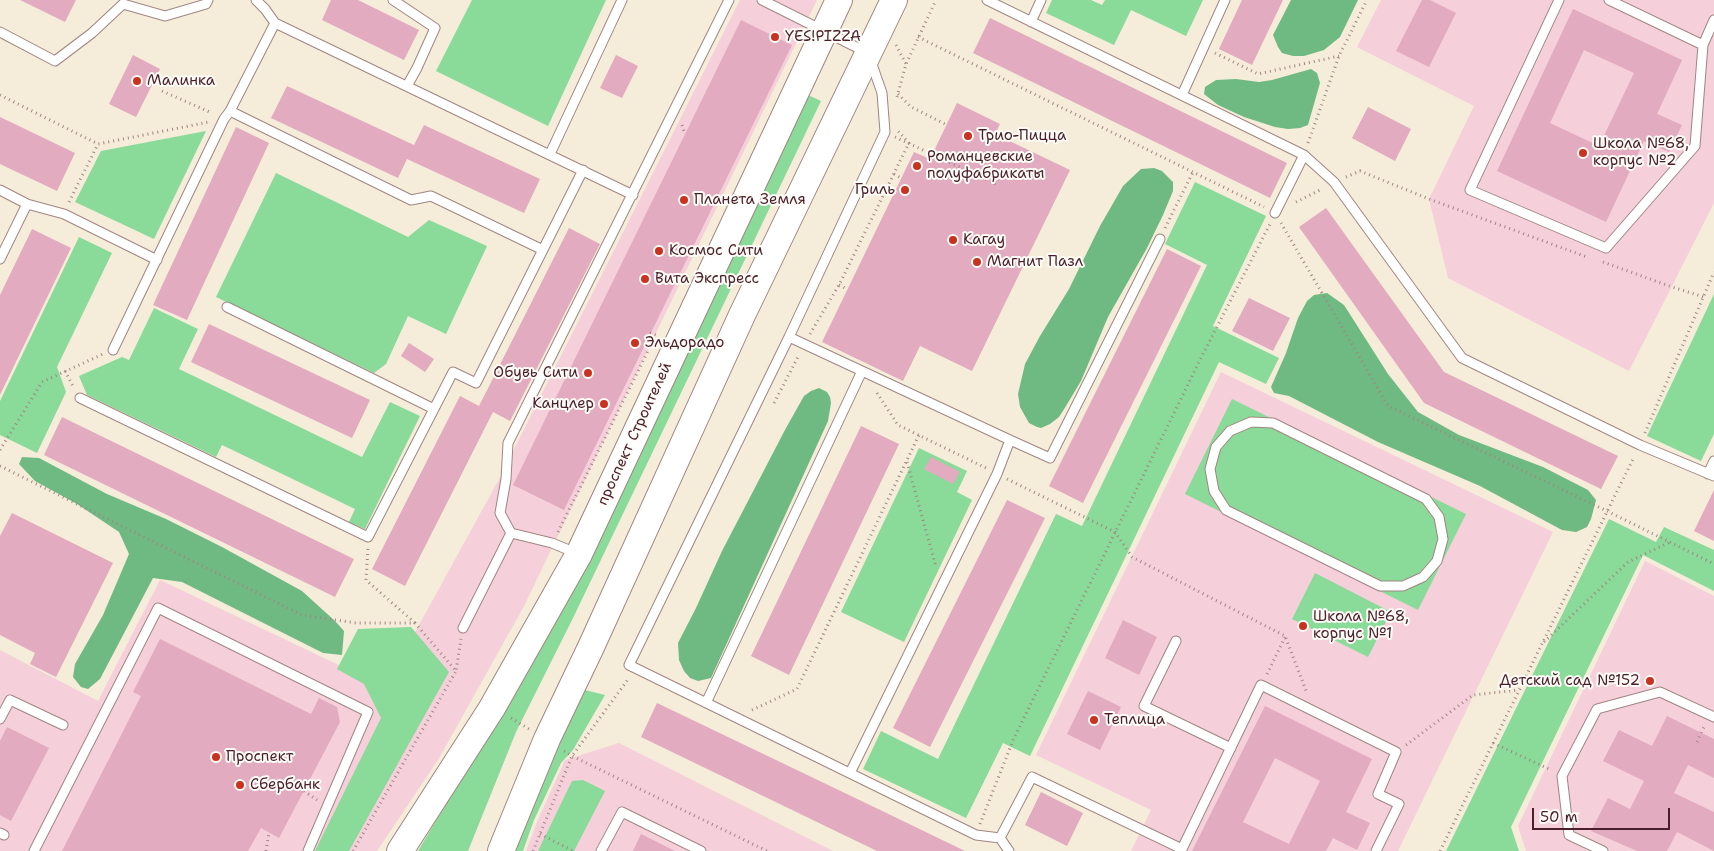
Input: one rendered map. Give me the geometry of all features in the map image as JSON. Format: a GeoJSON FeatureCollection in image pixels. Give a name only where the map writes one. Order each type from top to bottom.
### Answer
{"type":"FeatureCollection","features":[{"type":"Feature","properties":{"kind":"main road","name":"проспект Строителей"},"geometry":{"type":"LineString","coordinates":[[400,851],[492,708],[578,554],[839,0]]}},
{"type":"Feature","properties":{"kind":"main road"},"geometry":{"type":"LineString","coordinates":[[501,851],[547,739],[742,316],[894,0]]}},
{"type":"Feature","properties":{"kind":"lane"},"geometry":{"type":"LineString","coordinates":[[0,32],[55,61],[92,33],[122,2],[165,16],[206,4],[208,0]]}},
{"type":"Feature","properties":{"kind":"lane"},"geometry":{"type":"LineString","coordinates":[[256,0],[266,9],[275,23],[633,195]]}},
{"type":"Feature","properties":{"kind":"lane"},"geometry":{"type":"LineString","coordinates":[[393,0],[435,28],[418,68],[407,86]]}},
{"type":"Feature","properties":{"kind":"lane"},"geometry":{"type":"LineString","coordinates":[[550,154],[622,0]]}},
{"type":"Feature","properties":{"kind":"lane"},"geometry":{"type":"LineString","coordinates":[[510,533],[500,513],[506,479],[508,443],[729,0]]}},
{"type":"Feature","properties":{"kind":"lane"},"geometry":{"type":"LineString","coordinates":[[762,0],[868,53],[882,93],[886,132],[629,665],[976,836],[1000,838]]}},
{"type":"Feature","properties":{"kind":"lane"},"geometry":{"type":"LineString","coordinates":[[987,0],[1304,155],[1334,182],[1462,358],[1640,445],[1711,475],[1714,461]]}},
{"type":"Feature","properties":{"kind":"lane"},"geometry":{"type":"LineString","coordinates":[[1031,22],[1041,0]]}},
{"type":"Feature","properties":{"kind":"lane"},"geometry":{"type":"LineString","coordinates":[[1182,96],[1225,0]]}},
{"type":"Feature","properties":{"kind":"lane"},"geometry":{"type":"LineString","coordinates":[[1559,0],[1470,190],[1606,248],[1694,146],[1703,45],[1714,20]]}},
{"type":"Feature","properties":{"kind":"lane"},"geometry":{"type":"LineString","coordinates":[[1609,0],[1703,45]]}},
{"type":"Feature","properties":{"kind":"lane"},"geometry":{"type":"LineString","coordinates":[[113,350],[227,115],[275,23]]}},
{"type":"Feature","properties":{"kind":"lane"},"geometry":{"type":"LineString","coordinates":[[227,115],[411,200],[431,196],[543,250]]}},
{"type":"Feature","properties":{"kind":"lane"},"geometry":{"type":"LineString","coordinates":[[1275,213],[1304,155]]}},
{"type":"Feature","properties":{"kind":"lane"},"geometry":{"type":"LineString","coordinates":[[80,398],[368,537],[453,372],[476,384],[583,170]]}},
{"type":"Feature","properties":{"kind":"lane"},"geometry":{"type":"LineString","coordinates":[[0,190],[27,204],[64,214],[157,260]]}},
{"type":"Feature","properties":{"kind":"lane"},"geometry":{"type":"LineString","coordinates":[[0,259],[27,204]]}},
{"type":"Feature","properties":{"kind":"lane"},"geometry":{"type":"LineString","coordinates":[[788,337],[1050,458],[1160,239]]}},
{"type":"Feature","properties":{"kind":"lane"},"geometry":{"type":"LineString","coordinates":[[226,307],[434,409]]}},
{"type":"Feature","properties":{"kind":"lane"},"geometry":{"type":"LineString","coordinates":[[706,704],[862,371]]}},
{"type":"Feature","properties":{"kind":"lane"},"geometry":{"type":"LineString","coordinates":[[1251,422],[1273,423],[1426,499],[1439,517],[1443,539],[1437,561],[1423,577],[1403,586],[1380,586],[1226,510],[1214,491],[1210,469],[1216,448],[1230,431],[1251,422]]}},
{"type":"Feature","properties":{"kind":"lane"},"geometry":{"type":"LineString","coordinates":[[850,773],[997,474],[1010,440]]}},
{"type":"Feature","properties":{"kind":"lane"},"geometry":{"type":"LineString","coordinates":[[510,533],[552,543],[578,554]]}},
{"type":"Feature","properties":{"kind":"lane"},"geometry":{"type":"LineString","coordinates":[[463,628],[510,533]]}},
{"type":"Feature","properties":{"kind":"lane"},"geometry":{"type":"LineString","coordinates":[[34,851],[158,608],[368,712],[308,851]]}},
{"type":"Feature","properties":{"kind":"lane"},"geometry":{"type":"LineString","coordinates":[[1176,640],[1144,706],[1231,748]]}},
{"type":"Feature","properties":{"kind":"lane"},"geometry":{"type":"LineString","coordinates":[[1000,838],[1032,777],[1181,850],[1261,685],[1396,752],[1378,794],[1399,804],[1376,851]]}},
{"type":"Feature","properties":{"kind":"lane"},"geometry":{"type":"LineString","coordinates":[[1602,851],[1569,835],[1562,776],[1597,709],[1660,692],[1714,717]]}},
{"type":"Feature","properties":{"kind":"lane"},"geometry":{"type":"LineString","coordinates":[[0,719],[10,700],[63,725]]}},
{"type":"Feature","properties":{"kind":"lane"},"geometry":{"type":"LineString","coordinates":[[602,851],[622,812],[701,851]]}},
{"type":"Feature","properties":{"kind":"lane"},"geometry":{"type":"LineString","coordinates":[[1000,838],[1009,851]]}},
{"type":"Feature","properties":{"kind":"path"},"geometry":{"type":"LineString","coordinates":[[1304,155],[1340,56],[1367,0]]}},
{"type":"Feature","properties":{"kind":"path"},"geometry":{"type":"LineString","coordinates":[[918,37],[1275,213],[1388,406],[1714,564]]}},
{"type":"Feature","properties":{"kind":"path"},"geometry":{"type":"LineString","coordinates":[[1203,47],[1258,74],[1340,56]]}},
{"type":"Feature","properties":{"kind":"path"},"geometry":{"type":"LineString","coordinates":[[162,91],[227,115]]}},
{"type":"Feature","properties":{"kind":"path"},"geometry":{"type":"LineString","coordinates":[[898,94],[912,107],[947,125]]}},
{"type":"Feature","properties":{"kind":"path"},"geometry":{"type":"LineString","coordinates":[[0,95],[98,144],[227,115]]}},
{"type":"Feature","properties":{"kind":"path"},"geometry":{"type":"LineString","coordinates":[[909,143],[998,185]]}},
{"type":"Feature","properties":{"kind":"path"},"geometry":{"type":"LineString","coordinates":[[64,214],[98,144]]}},
{"type":"Feature","properties":{"kind":"path"},"geometry":{"type":"LineString","coordinates":[[976,836],[1014,738],[1275,213],[1334,182],[1360,171],[1429,199],[1588,257]]}},
{"type":"Feature","properties":{"kind":"path"},"geometry":{"type":"LineString","coordinates":[[1160,239],[1193,172]]}},
{"type":"Feature","properties":{"kind":"path"},"geometry":{"type":"LineString","coordinates":[[894,174],[901,178]]}},
{"type":"Feature","properties":{"kind":"path"},"geometry":{"type":"LineString","coordinates":[[1597,260],[1704,297]]}},
{"type":"Feature","properties":{"kind":"path"},"geometry":{"type":"LineString","coordinates":[[1440,851],[1640,445],[1714,272]]}},
{"type":"Feature","properties":{"kind":"path"},"geometry":{"type":"LineString","coordinates":[[839,285],[847,289]]}},
{"type":"Feature","properties":{"kind":"path"},"geometry":{"type":"LineString","coordinates":[[650,333],[656,335]]}},
{"type":"Feature","properties":{"kind":"path"},"geometry":{"type":"LineString","coordinates":[[0,450],[42,382],[113,350]]}},
{"type":"Feature","properties":{"kind":"path"},"geometry":{"type":"LineString","coordinates":[[65,371],[80,398]]}},
{"type":"Feature","properties":{"kind":"path"},"geometry":{"type":"LineString","coordinates":[[862,371],[898,425],[1115,532],[1132,557],[1285,636],[1314,712]]}},
{"type":"Feature","properties":{"kind":"path"},"geometry":{"type":"LineString","coordinates":[[630,375],[634,377]]}},
{"type":"Feature","properties":{"kind":"path"},"geometry":{"type":"LineString","coordinates":[[736,718],[797,688],[919,435]]}},
{"type":"Feature","properties":{"kind":"path"},"geometry":{"type":"LineString","coordinates":[[907,461],[942,586]]}},
{"type":"Feature","properties":{"kind":"path"},"geometry":{"type":"LineString","coordinates":[[0,466],[302,615],[356,623],[416,623]]}},
{"type":"Feature","properties":{"kind":"path"},"geometry":{"type":"LineString","coordinates":[[368,537],[366,580],[416,623],[456,671]]}},
{"type":"Feature","properties":{"kind":"path"},"geometry":{"type":"LineString","coordinates":[[1542,644],[1628,562],[1670,542]]}},
{"type":"Feature","properties":{"kind":"path"},"geometry":{"type":"LineString","coordinates":[[353,851],[456,671],[463,628]]}},
{"type":"Feature","properties":{"kind":"path"},"geometry":{"type":"LineString","coordinates":[[1261,685],[1285,636]]}},
{"type":"Feature","properties":{"kind":"path"},"geometry":{"type":"LineString","coordinates":[[1396,752],[1473,695],[1519,690]]}},
{"type":"Feature","properties":{"kind":"path"},"geometry":{"type":"LineString","coordinates":[[1493,743],[1562,776]]}},
{"type":"Feature","properties":{"kind":"path"},"geometry":{"type":"LineString","coordinates":[[572,756],[767,851]]}},
{"type":"Feature","properties":{"kind":"path"},"geometry":{"type":"LineString","coordinates":[[266,851],[269,832]]}},
{"type":"Feature","properties":{"kind":"path"},"geometry":{"type":"LineString","coordinates":[[540,834],[572,851]]}},
{"type":"Feature","properties":{"kind":"shaded area"},"geometry":{"type":"Polygon","coordinates":[[[740,0],[817,0],[523,608],[438,760],[377,851],[0,851],[0,650],[98,701],[160,580],[385,687],[497,483],[740,0]]]}},
{"type":"Feature","properties":{"kind":"shaded area","name":"Школа №68, корпус №2"},"geometry":{"type":"Polygon","coordinates":[[[1381,0],[1714,0],[1714,203],[1629,371],[1448,278],[1429,199],[1474,106],[1357,47],[1381,0]]]}},
{"type":"Feature","properties":{"kind":"shaded area","name":"Школа №68, корпус №1"},"geometry":{"type":"Polygon","coordinates":[[[1221,372],[1553,532],[1398,851],[1131,851],[1151,810],[1036,755],[1221,372]]]}},
{"type":"Feature","properties":{"kind":"shaded area","name":"Детский сад №152"},"geometry":{"type":"Polygon","coordinates":[[[1645,561],[1714,596],[1714,851],[1526,851],[1518,826],[1645,561]]]}},
{"type":"Feature","properties":{"kind":"shaded area"},"geometry":{"type":"Polygon","coordinates":[[[619,743],[833,851],[526,851],[565,760],[619,743]]]}},
{"type":"Feature","properties":{"kind":"green space"},"geometry":{"type":"Polygon","coordinates":[[[472,0],[606,0],[548,126],[436,71],[472,0]]]}},
{"type":"Feature","properties":{"kind":"green space"},"geometry":{"type":"Polygon","coordinates":[[[1052,0],[1091,0],[1102,5],[1105,0],[1203,0],[1186,36],[1131,10],[1114,45],[1046,13],[1052,0]]]}},
{"type":"Feature","properties":{"kind":"green space"},"geometry":{"type":"Polygon","coordinates":[[[1291,0],[1358,0],[1340,37],[1324,50],[1304,56],[1293,56],[1282,53],[1273,35],[1291,0]]]}},
{"type":"Feature","properties":{"kind":"green space"},"geometry":{"type":"Polygon","coordinates":[[[1311,69],[1317,73],[1320,83],[1308,125],[1300,128],[1275,127],[1244,117],[1218,105],[1204,94],[1205,87],[1216,80],[1236,79],[1259,82],[1311,69]]]}},
{"type":"Feature","properties":{"kind":"green space"},"geometry":{"type":"Polygon","coordinates":[[[808,95],[821,101],[573,618],[516,732],[468,851],[418,851],[560,612],[808,95]]]}},
{"type":"Feature","properties":{"kind":"green space"},"geometry":{"type":"Polygon","coordinates":[[[206,131],[154,239],[75,202],[101,151],[206,131]]]}},
{"type":"Feature","properties":{"kind":"green space"},"geometry":{"type":"Polygon","coordinates":[[[1154,168],[1162,171],[1173,182],[1173,191],[1163,215],[1147,248],[1108,317],[1081,381],[1059,417],[1050,424],[1041,428],[1037,427],[1029,423],[1020,407],[1018,394],[1025,364],[1069,289],[1100,226],[1123,186],[1141,169],[1154,168]]]}},
{"type":"Feature","properties":{"kind":"green space"},"geometry":{"type":"Polygon","coordinates":[[[276,173],[408,237],[429,220],[487,246],[446,334],[408,316],[386,364],[374,373],[216,297],[276,173]]]}},
{"type":"Feature","properties":{"kind":"green space"},"geometry":{"type":"Polygon","coordinates":[[[1195,182],[1266,216],[1213,326],[1279,358],[1266,384],[1219,362],[1030,756],[1003,743],[966,818],[863,769],[881,731],[938,759],[1056,514],[1082,526],[1207,265],[1165,244],[1195,182]]]}},
{"type":"Feature","properties":{"kind":"green space"},"geometry":{"type":"Polygon","coordinates":[[[79,237],[112,253],[57,367],[66,392],[37,453],[0,435],[0,401],[79,237]]]}},
{"type":"Feature","properties":{"kind":"green space"},"geometry":{"type":"Polygon","coordinates":[[[1327,293],[1344,305],[1388,374],[1418,412],[1459,435],[1543,467],[1588,490],[1596,500],[1587,527],[1576,532],[1562,530],[1480,486],[1378,442],[1289,396],[1274,393],[1271,387],[1286,353],[1298,318],[1307,301],[1314,295],[1327,293]]]}},
{"type":"Feature","properties":{"kind":"green space"},"geometry":{"type":"Polygon","coordinates":[[[1714,294],[1714,434],[1701,461],[1647,436],[1714,294]]]}},
{"type":"Feature","properties":{"kind":"green space"},"geometry":{"type":"Polygon","coordinates":[[[154,308],[198,329],[179,369],[362,457],[390,402],[420,416],[365,529],[349,522],[355,509],[222,445],[216,457],[87,395],[79,376],[122,357],[129,360],[154,308]]]}},
{"type":"Feature","properties":{"kind":"green space"},"geometry":{"type":"Polygon","coordinates":[[[819,388],[827,392],[830,397],[828,421],[711,678],[698,681],[690,678],[679,660],[678,643],[722,551],[786,428],[804,396],[819,388]]]}},
{"type":"Feature","properties":{"kind":"green space"},"geometry":{"type":"Polygon","coordinates":[[[1232,399],[1466,514],[1418,610],[1185,494],[1232,399]]]}},
{"type":"Feature","properties":{"kind":"green space"},"geometry":{"type":"Polygon","coordinates":[[[919,448],[967,471],[957,492],[972,500],[904,642],[841,612],[919,448]]]}},
{"type":"Feature","properties":{"kind":"green space"},"geometry":{"type":"Polygon","coordinates":[[[22,457],[39,458],[107,494],[166,519],[222,547],[302,591],[344,631],[342,655],[323,653],[182,582],[153,578],[100,679],[88,689],[81,687],[73,677],[75,664],[103,615],[129,554],[119,532],[77,504],[35,481],[19,464],[22,457]]]}},
{"type":"Feature","properties":{"kind":"green space"},"geometry":{"type":"Polygon","coordinates":[[[1609,519],[1656,542],[1664,527],[1714,550],[1714,591],[1643,555],[1511,827],[1519,851],[1446,851],[1609,519]]]}},
{"type":"Feature","properties":{"kind":"green space"},"geometry":{"type":"Polygon","coordinates":[[[1315,573],[1391,612],[1368,657],[1292,619],[1315,573]]]}},
{"type":"Feature","properties":{"kind":"green space"},"geometry":{"type":"Polygon","coordinates":[[[411,627],[449,672],[349,851],[315,851],[381,718],[364,684],[337,669],[358,629],[411,627]]]}},
{"type":"Feature","properties":{"kind":"green space"},"geometry":{"type":"Polygon","coordinates":[[[577,688],[605,695],[573,750],[561,763],[534,820],[523,851],[511,851],[577,688]]]}},
{"type":"Feature","properties":{"kind":"green space"},"geometry":{"type":"Polygon","coordinates":[[[583,780],[605,791],[574,851],[538,851],[572,781],[583,780]]]}},
{"type":"Feature","properties":{"kind":"building"},"geometry":{"type":"Polygon","coordinates":[[[20,0],[76,0],[65,22],[20,0]]]}},
{"type":"Feature","properties":{"kind":"building"},"geometry":{"type":"Polygon","coordinates":[[[331,0],[358,0],[419,30],[404,60],[322,20],[331,0]]]}},
{"type":"Feature","properties":{"kind":"building"},"geometry":{"type":"Polygon","coordinates":[[[1242,0],[1283,0],[1252,65],[1219,49],[1242,0]]]}},
{"type":"Feature","properties":{"kind":"building"},"geometry":{"type":"Polygon","coordinates":[[[1422,0],[1430,0],[1456,13],[1429,67],[1396,51],[1422,0]]]}},
{"type":"Feature","properties":{"kind":"building"},"geometry":{"type":"Polygon","coordinates":[[[1573,9],[1682,60],[1657,114],[1682,125],[1669,152],[1644,141],[1606,222],[1497,171],[1573,9]],[[1584,50],[1550,123],[1599,146],[1634,73],[1584,50]]]}},
{"type":"Feature","properties":{"kind":"building"},"geometry":{"type":"Polygon","coordinates":[[[990,18],[1287,163],[1270,198],[973,53],[990,18]]]}},
{"type":"Feature","properties":{"kind":"building","name":"Космос Сити"},"geometry":{"type":"Polygon","coordinates":[[[741,20],[792,45],[564,510],[513,485],[741,20]]]}},
{"type":"Feature","properties":{"kind":"building","name":"Малинка"},"geometry":{"type":"Polygon","coordinates":[[[133,55],[160,69],[136,117],[109,104],[133,55]]]}},
{"type":"Feature","properties":{"kind":"building"},"geometry":{"type":"Polygon","coordinates":[[[616,55],[638,66],[622,98],[600,88],[616,55]]]}},
{"type":"Feature","properties":{"kind":"building"},"geometry":{"type":"Polygon","coordinates":[[[287,86],[414,145],[424,125],[540,179],[524,213],[407,159],[398,178],[271,118],[287,86]]]}},
{"type":"Feature","properties":{"kind":"building","name":"Кагау"},"geometry":{"type":"Polygon","coordinates":[[[957,103],[1000,124],[995,134],[1070,170],[972,371],[920,346],[903,381],[822,342],[914,152],[930,159],[957,103]]]}},
{"type":"Feature","properties":{"kind":"building"},"geometry":{"type":"Polygon","coordinates":[[[1368,107],[1411,129],[1395,161],[1352,138],[1368,107]]]}},
{"type":"Feature","properties":{"kind":"building"},"geometry":{"type":"Polygon","coordinates":[[[0,117],[75,153],[57,191],[0,164],[0,117]]]}},
{"type":"Feature","properties":{"kind":"building"},"geometry":{"type":"Polygon","coordinates":[[[236,127],[269,143],[187,320],[153,305],[236,127]]]}},
{"type":"Feature","properties":{"kind":"building"},"geometry":{"type":"Polygon","coordinates":[[[1326,208],[1444,372],[1618,456],[1601,489],[1424,403],[1299,227],[1326,208]]]}},
{"type":"Feature","properties":{"kind":"building"},"geometry":{"type":"Polygon","coordinates":[[[569,228],[600,244],[510,421],[493,412],[405,586],[372,569],[460,396],[479,406],[569,228]]]}},
{"type":"Feature","properties":{"kind":"building"},"geometry":{"type":"Polygon","coordinates":[[[32,229],[71,248],[0,395],[0,295],[32,229]]]}},
{"type":"Feature","properties":{"kind":"building"},"geometry":{"type":"Polygon","coordinates":[[[1167,249],[1201,266],[1083,503],[1049,486],[1167,249]]]}},
{"type":"Feature","properties":{"kind":"building"},"geometry":{"type":"Polygon","coordinates":[[[1249,298],[1290,318],[1273,351],[1232,331],[1249,298]]]}},
{"type":"Feature","properties":{"kind":"building"},"geometry":{"type":"Polygon","coordinates":[[[209,324],[370,400],[352,438],[191,362],[209,324]]]}},
{"type":"Feature","properties":{"kind":"building"},"geometry":{"type":"Polygon","coordinates":[[[409,343],[434,359],[425,372],[401,356],[409,343]]]}},
{"type":"Feature","properties":{"kind":"building"},"geometry":{"type":"Polygon","coordinates":[[[62,417],[354,559],[335,597],[44,455],[62,417]]]}},
{"type":"Feature","properties":{"kind":"building"},"geometry":{"type":"Polygon","coordinates":[[[861,426],[899,444],[789,675],[751,656],[861,426]]]}},
{"type":"Feature","properties":{"kind":"building"},"geometry":{"type":"Polygon","coordinates":[[[931,457],[960,472],[953,484],[924,469],[931,457]]]}},
{"type":"Feature","properties":{"kind":"building"},"geometry":{"type":"Polygon","coordinates":[[[1714,490],[1714,541],[1694,531],[1714,490]]]}},
{"type":"Feature","properties":{"kind":"building"},"geometry":{"type":"Polygon","coordinates":[[[1007,500],[1045,518],[930,747],[893,728],[1007,500]]]}},
{"type":"Feature","properties":{"kind":"building"},"geometry":{"type":"Polygon","coordinates":[[[12,513],[113,563],[56,677],[30,664],[35,653],[0,635],[0,536],[12,513]]]}},
{"type":"Feature","properties":{"kind":"building"},"geometry":{"type":"Polygon","coordinates":[[[1123,620],[1157,637],[1139,675],[1105,658],[1123,620]]]}},
{"type":"Feature","properties":{"kind":"building","name":"Проспект"},"geometry":{"type":"Polygon","coordinates":[[[160,639],[311,714],[319,698],[337,707],[340,722],[279,838],[261,828],[248,851],[62,851],[141,696],[133,692],[160,639]]]}},
{"type":"Feature","properties":{"kind":"building","name":"Теплица"},"geometry":{"type":"Polygon","coordinates":[[[1088,691],[1121,707],[1100,750],[1067,734],[1088,691]]]}},
{"type":"Feature","properties":{"kind":"building"},"geometry":{"type":"Polygon","coordinates":[[[657,703],[965,851],[877,851],[641,737],[657,703]]]}},
{"type":"Feature","properties":{"kind":"building"},"geometry":{"type":"Polygon","coordinates":[[[1265,706],[1372,759],[1346,812],[1370,823],[1357,850],[1333,838],[1326,851],[1192,851],[1265,706]],[[1275,758],[1243,822],[1289,844],[1320,781],[1275,758]]]}},
{"type":"Feature","properties":{"kind":"building"},"geometry":{"type":"Polygon","coordinates":[[[1667,716],[1714,739],[1714,778],[1688,765],[1674,793],[1714,812],[1714,851],[1677,832],[1667,851],[1637,851],[1591,831],[1608,798],[1630,809],[1644,781],[1603,761],[1619,730],[1652,746],[1667,716]]]}},
{"type":"Feature","properties":{"kind":"building"},"geometry":{"type":"Polygon","coordinates":[[[7,727],[49,748],[11,821],[0,815],[0,741],[7,727]]]}},
{"type":"Feature","properties":{"kind":"building"},"geometry":{"type":"Polygon","coordinates":[[[1041,792],[1083,813],[1067,846],[1025,825],[1041,792]]]}},
{"type":"Feature","properties":{"kind":"building"},"geometry":{"type":"Polygon","coordinates":[[[641,834],[675,851],[633,851],[641,834]]]}},
{"type":"Feature","properties":{"kind":"place","name":"YES!PIZZA"},"geometry":{"type":"Point","coordinates":[775,37]}},
{"type":"Feature","properties":{"kind":"place","name":"Малинка"},"geometry":{"type":"Point","coordinates":[137,81]}},
{"type":"Feature","properties":{"kind":"place","name":"Трио-Пицца"},"geometry":{"type":"Point","coordinates":[968,136]}},
{"type":"Feature","properties":{"kind":"place","name":"Школа №68, корпус №2"},"geometry":{"type":"Point","coordinates":[1583,153]}},
{"type":"Feature","properties":{"kind":"place","name":"Романцевские полуфабрикаты"},"geometry":{"type":"Point","coordinates":[917,166]}},
{"type":"Feature","properties":{"kind":"place","name":"Гриль"},"geometry":{"type":"Point","coordinates":[905,190]}},
{"type":"Feature","properties":{"kind":"place","name":"Планета Земля"},"geometry":{"type":"Point","coordinates":[684,200]}},
{"type":"Feature","properties":{"kind":"place","name":"Кагау"},"geometry":{"type":"Point","coordinates":[953,240]}},
{"type":"Feature","properties":{"kind":"place","name":"Космос Сити"},"geometry":{"type":"Point","coordinates":[659,251]}},
{"type":"Feature","properties":{"kind":"place","name":"Магнит Пазл"},"geometry":{"type":"Point","coordinates":[977,262]}},
{"type":"Feature","properties":{"kind":"place","name":"Вита Экспресс"},"geometry":{"type":"Point","coordinates":[645,279]}},
{"type":"Feature","properties":{"kind":"place","name":"Эльдорадо"},"geometry":{"type":"Point","coordinates":[635,343]}},
{"type":"Feature","properties":{"kind":"place","name":"Обувь Сити"},"geometry":{"type":"Point","coordinates":[588,373]}},
{"type":"Feature","properties":{"kind":"place","name":"Канцлер"},"geometry":{"type":"Point","coordinates":[604,404]}},
{"type":"Feature","properties":{"kind":"place","name":"Школа №68, корпус №1"},"geometry":{"type":"Point","coordinates":[1303,626]}},
{"type":"Feature","properties":{"kind":"place","name":"Детский сад №152"},"geometry":{"type":"Point","coordinates":[1650,681]}},
{"type":"Feature","properties":{"kind":"place","name":"Теплица"},"geometry":{"type":"Point","coordinates":[1094,720]}},
{"type":"Feature","properties":{"kind":"place","name":"Проспект"},"geometry":{"type":"Point","coordinates":[216,757]}},
{"type":"Feature","properties":{"kind":"place","name":"Сбербанк"},"geometry":{"type":"Point","coordinates":[240,785]}}]}
